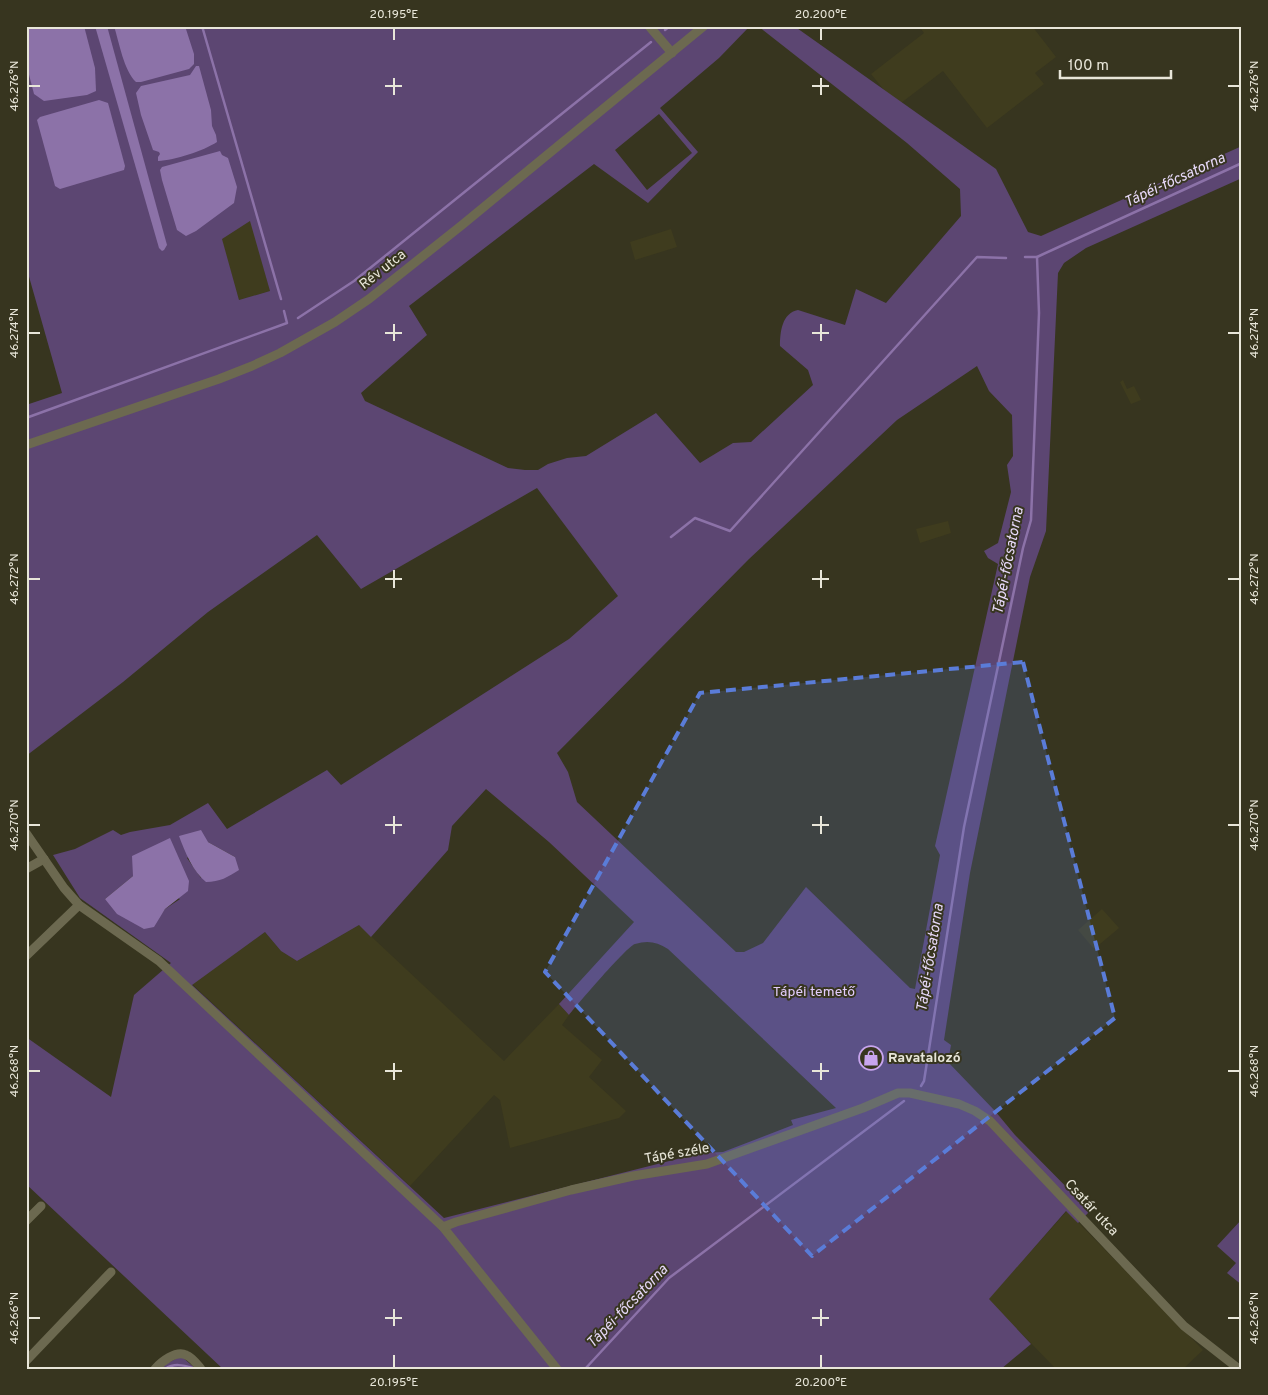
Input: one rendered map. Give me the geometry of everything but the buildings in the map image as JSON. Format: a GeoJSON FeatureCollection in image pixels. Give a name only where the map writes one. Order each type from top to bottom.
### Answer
{"type":"FeatureCollection","features":[{"type":"Feature","properties":{"kind":"street"},"geometry":{"type":"LineString","coordinates":[[649,26],[672,52]]}},
{"type":"Feature","properties":{"kind":"street","name":"Rév utca"},"geometry":{"type":"LineString","coordinates":[[26,445],[252,366],[280,353],[335,322],[369,299],[462,225],[704,26]]}},
{"type":"Feature","properties":{"kind":"street"},"geometry":{"type":"LineString","coordinates":[[27,834],[64,888],[79,905],[159,961],[443,1227],[555,1366]]}},
{"type":"Feature","properties":{"kind":"street"},"geometry":{"type":"LineString","coordinates":[[26,869],[44,859]]}},
{"type":"Feature","properties":{"kind":"street"},"geometry":{"type":"LineString","coordinates":[[26,956],[79,905]]}},
{"type":"Feature","properties":{"kind":"street","name":"Tápé széle"},"geometry":{"type":"LineString","coordinates":[[443,1227],[571,1190],[633,1176],[707,1164],[863,1108],[893,1095],[910,1093]]}},
{"type":"Feature","properties":{"kind":"street","name":"Csatár utca"},"geometry":{"type":"LineString","coordinates":[[910,1093],[960,1104],[990,1121],[1184,1326],[1239,1369]]}},
{"type":"Feature","properties":{"kind":"street"},"geometry":{"type":"LineString","coordinates":[[26,1221],[41,1206]]}},
{"type":"Feature","properties":{"kind":"street"},"geometry":{"type":"LineString","coordinates":[[26,1361],[111,1272]]}},
{"type":"Feature","properties":{"kind":"street"},"geometry":{"type":"LineString","coordinates":[[154,1369],[168,1358],[185,1354],[201,1369]]}},
{"type":"Feature","properties":{"kind":"highlighted area"},"geometry":{"type":"Polygon","coordinates":[[[1023,662],[1115,1018],[812,1256],[545,972],[700,693],[1023,662]]]}},
{"type":"Feature","properties":{"kind":"shaded area"},"geometry":{"type":"Polygon","coordinates":[[[26,26],[84,26],[95,68],[96,91],[87,95],[44,101],[34,94],[26,63],[26,26]]]}},
{"type":"Feature","properties":{"kind":"shaded area"},"geometry":{"type":"Polygon","coordinates":[[[95,26],[107,26],[167,245],[162,251],[159,248],[95,26]]]}},
{"type":"Feature","properties":{"kind":"shaded area"},"geometry":{"type":"Polygon","coordinates":[[[114,26],[185,26],[194,54],[194,64],[189,69],[136,82],[125,64],[114,26]]]}},
{"type":"Feature","properties":{"kind":"shaded area"},"geometry":{"type":"Polygon","coordinates":[[[919,26],[1032,26],[1056,57],[1035,73],[1044,84],[987,128],[943,71],[897,106],[871,74],[924,33],[919,26]]]}},
{"type":"Feature","properties":{"kind":"shaded area"},"geometry":{"type":"Polygon","coordinates":[[[196,66],[199,66],[211,110],[212,126],[217,142],[189,154],[158,161],[160,154],[153,150],[136,93],[141,86],[190,75],[196,66]]]}},
{"type":"Feature","properties":{"kind":"shaded area"},"geometry":{"type":"Polygon","coordinates":[[[99,100],[108,103],[125,166],[124,170],[60,189],[55,186],[37,120],[40,117],[99,100]]]}},
{"type":"Feature","properties":{"kind":"shaded area"},"geometry":{"type":"Polygon","coordinates":[[[220,151],[222,155],[228,158],[237,187],[234,203],[196,231],[186,236],[177,230],[160,170],[162,167],[220,151]]]}},
{"type":"Feature","properties":{"kind":"shaded area"},"geometry":{"type":"Polygon","coordinates":[[[251,220],[270,291],[239,300],[221,238],[251,220]]]}},
{"type":"Feature","properties":{"kind":"shaded area"},"geometry":{"type":"Polygon","coordinates":[[[671,229],[677,247],[635,260],[630,242],[671,229]]]}},
{"type":"Feature","properties":{"kind":"shaded area"},"geometry":{"type":"Polygon","coordinates":[[[1123,380],[1127,389],[1134,386],[1141,400],[1131,404],[1120,382],[1123,380]]]}},
{"type":"Feature","properties":{"kind":"shaded area"},"geometry":{"type":"Polygon","coordinates":[[[948,521],[951,533],[920,543],[916,529],[948,521]]]}},
{"type":"Feature","properties":{"kind":"shaded area"},"geometry":{"type":"Polygon","coordinates":[[[201,830],[208,842],[235,857],[239,870],[216,881],[206,882],[201,878],[190,861],[179,836],[201,830]]]}},
{"type":"Feature","properties":{"kind":"shaded area"},"geometry":{"type":"Polygon","coordinates":[[[170,838],[189,881],[188,891],[165,909],[154,927],[144,929],[117,914],[105,899],[133,876],[132,856],[170,838]]]}},
{"type":"Feature","properties":{"kind":"shaded area"},"geometry":{"type":"Polygon","coordinates":[[[1102,909],[1119,928],[1094,949],[1078,930],[1102,909]]]}},
{"type":"Feature","properties":{"kind":"shaded area"},"geometry":{"type":"Polygon","coordinates":[[[359,925],[504,1061],[559,1004],[569,1015],[562,1025],[602,1060],[589,1077],[626,1111],[619,1118],[510,1148],[500,1100],[494,1095],[410,1186],[192,984],[265,932],[281,951],[297,961],[359,925]]]}},
{"type":"Feature","properties":{"kind":"shaded area"},"geometry":{"type":"Polygon","coordinates":[[[1067,1211],[1203,1350],[1183,1369],[1056,1369],[988,1299],[1067,1211]]]}},
{"type":"Feature","properties":{"kind":"green space","name":"Tápéi temető"},"geometry":{"type":"Polygon","coordinates":[[[26,26],[750,26],[719,58],[660,108],[698,152],[648,203],[594,164],[409,306],[427,335],[361,393],[365,401],[508,468],[538,470],[548,464],[567,458],[586,456],[656,413],[700,463],[733,443],[751,442],[813,385],[808,370],[780,346],[781,329],[788,315],[798,310],[845,325],[856,289],[886,303],[961,216],[960,189],[907,143],[758,26],[794,26],[996,169],[1028,232],[1041,236],[1242,146],[1242,178],[1086,248],[1064,263],[1058,273],[1046,531],[1030,577],[970,873],[944,1040],[951,1045],[948,1062],[1015,1135],[1090,1211],[1078,1223],[1066,1211],[989,1299],[1031,1344],[1001,1369],[223,1369],[26,1184],[26,1037],[111,1097],[134,995],[171,963],[80,898],[53,855],[75,849],[113,830],[121,835],[170,825],[208,803],[227,829],[327,770],[341,785],[569,639],[618,596],[537,488],[361,589],[317,535],[208,612],[123,682],[26,756],[26,405],[62,393],[26,266],[26,26]],[[659,114],[615,150],[647,190],[692,153],[659,114]],[[250,221],[222,239],[239,300],[270,291],[250,221]],[[977,366],[897,420],[749,559],[557,753],[568,772],[577,802],[736,952],[744,952],[763,943],[806,887],[910,988],[915,989],[940,855],[935,846],[998,564],[988,558],[984,551],[998,543],[1011,492],[1007,465],[1013,456],[1012,415],[989,391],[977,366]],[[486,789],[452,826],[448,850],[371,937],[359,925],[297,961],[281,951],[265,932],[192,985],[444,1218],[701,1153],[723,1152],[793,1125],[791,1120],[836,1108],[668,949],[656,943],[644,942],[630,947],[569,1015],[559,1004],[634,922],[549,842],[486,789]],[[208,842],[187,858],[201,878],[235,857],[208,842]],[[133,876],[105,899],[159,917],[165,909],[180,899],[133,876]]]}},
{"type":"Feature","properties":{"kind":"green space"},"geometry":{"type":"Polygon","coordinates":[[[1242,1219],[1242,1285],[1227,1273],[1236,1263],[1217,1246],[1242,1219]]]}},
{"type":"Feature","properties":{"kind":"green space"},"geometry":{"type":"Polygon","coordinates":[[[181,1356],[196,1369],[157,1369],[181,1356]]]}},
{"type":"Feature","properties":{"kind":"waterway"},"geometry":{"type":"LineString","coordinates":[[202,26],[281,299]]}},
{"type":"Feature","properties":{"kind":"waterway"},"geometry":{"type":"LineString","coordinates":[[665,30],[670,26]]}},
{"type":"Feature","properties":{"kind":"waterway"},"geometry":{"type":"LineString","coordinates":[[298,318],[354,281],[651,42]]}},
{"type":"Feature","properties":{"kind":"waterway","name":"Tápéi-főcsatorna"},"geometry":{"type":"LineString","coordinates":[[1025,257],[1037,257],[1242,163]]}},
{"type":"Feature","properties":{"kind":"waterway"},"geometry":{"type":"LineString","coordinates":[[671,537],[695,518],[730,531],[977,257],[1006,258]]}},
{"type":"Feature","properties":{"kind":"waterway","name":"Tápéi-főcsatorna"},"geometry":{"type":"LineString","coordinates":[[921,1086],[924,1081],[964,827],[1023,548],[1031,520],[1039,313],[1037,257]]}},
{"type":"Feature","properties":{"kind":"waterway"},"geometry":{"type":"LineString","coordinates":[[26,418],[287,323],[284,311]]}},
{"type":"Feature","properties":{"kind":"waterway","name":"Tápéi-főcsatorna"},"geometry":{"type":"LineString","coordinates":[[585,1369],[669,1278],[904,1101]]}},
{"type":"Feature","properties":{"kind":"waterway"},"geometry":{"type":"LineString","coordinates":[[165,1369],[179,1365],[193,1368]]}},
{"type":"Feature","properties":{"kind":"place","name":"Ravatalozó"},"geometry":{"type":"Point","coordinates":[871,1058]}}]}
